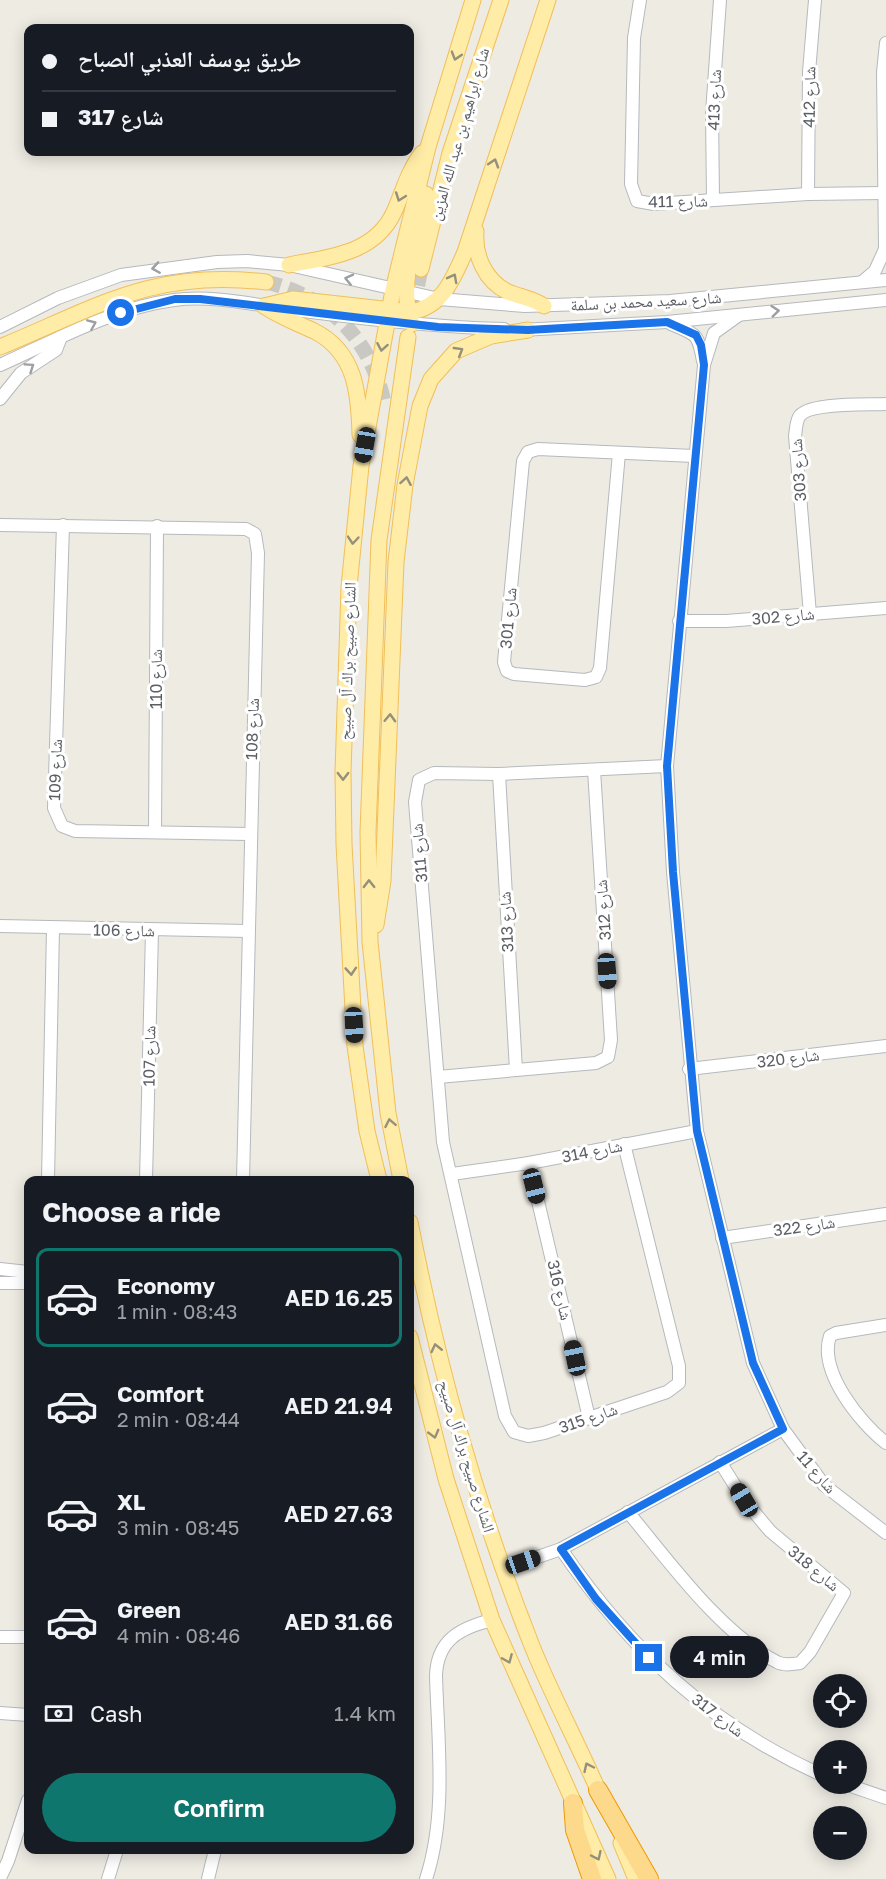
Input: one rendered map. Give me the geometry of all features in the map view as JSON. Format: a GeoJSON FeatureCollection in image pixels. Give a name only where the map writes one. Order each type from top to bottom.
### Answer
{"type":"FeatureCollection","features":[{"type":"Feature","properties":{"kind":"highway"},"geometry":{"type":"LineString","coordinates":[[598,1790],[649,1879]]}},
{"type":"Feature","properties":{"kind":"highway"},"geometry":{"type":"LineString","coordinates":[[573,1803],[575,1830],[592,1879]]}},
{"type":"Feature","properties":{"kind":"main road","name":"الشارع صبيح براك آل صبيح"},"geometry":{"type":"LineString","coordinates":[[378,1176],[367,1131],[355,1046],[344,844],[343,772],[349,587],[361,466],[388,315],[399,291],[428,147],[473,0]]}},
{"type":"Feature","properties":{"kind":"main road","name":"شارع ابراهيم بن عبد الله المزين"},"geometry":{"type":"LineString","coordinates":[[421,269],[457,132],[501,0]]}},
{"type":"Feature","properties":{"kind":"main road"},"geometry":{"type":"LineString","coordinates":[[264,306],[293,299],[388,315],[409,324],[423,309],[439,298],[454,277],[477,219],[548,0]]}},
{"type":"Feature","properties":{"kind":"main road"},"geometry":{"type":"LineString","coordinates":[[288,265],[342,255],[375,237],[390,220],[413,166],[428,147]]}},
{"type":"Feature","properties":{"kind":"main road"},"geometry":{"type":"LineString","coordinates":[[477,219],[476,246],[488,276],[503,289],[544,306]]}},
{"type":"Feature","properties":{"kind":"main road"},"geometry":{"type":"LineString","coordinates":[[0,347],[104,301],[152,286],[207,278],[266,282]]}},
{"type":"Feature","properties":{"kind":"main road","name":"الشارع صبيح براك آل صبيح"},"geometry":{"type":"LineString","coordinates":[[399,291],[409,324],[379,540],[370,772],[370,942],[388,1113],[400,1176]]}},
{"type":"Feature","properties":{"kind":"main road"},"geometry":{"type":"LineString","coordinates":[[264,306],[324,337],[340,351],[349,365],[359,394],[361,466]]}},
{"type":"Feature","properties":{"kind":"main road"},"geometry":{"type":"LineString","coordinates":[[370,942],[378,917],[383,881],[397,552],[405,485],[420,406],[431,379],[456,351],[491,336],[528,330]]}},
{"type":"Feature","properties":{"kind":"main road"},"geometry":{"type":"LineString","coordinates":[[370,772],[362,738],[368,578],[385,439],[385,407]]}},
{"type":"Feature","properties":{"kind":"main road","name":"الشارع صبيح براك آل صبيح"},"geometry":{"type":"LineString","coordinates":[[414,1242],[435,1348],[478,1500],[533,1647],[636,1879]]}},
{"type":"Feature","properties":{"kind":"main road","name":"الشارع صبيح براك آل صبيح"},"geometry":{"type":"LineString","coordinates":[[414,1370],[446,1479],[492,1620],[608,1879]]}},
{"type":"Feature","properties":{"kind":"street","name":"شارع 411"},"geometry":{"type":"LineString","coordinates":[[640,0],[634,38],[631,184],[637,201],[654,204],[808,194],[884,193]]}},
{"type":"Feature","properties":{"kind":"street","name":"شارع 413"},"geometry":{"type":"LineString","coordinates":[[713,200],[712,113],[720,0]]}},
{"type":"Feature","properties":{"kind":"street","name":"شارع 412"},"geometry":{"type":"LineString","coordinates":[[808,194],[809,72],[815,0]]}},
{"type":"Feature","properties":{"kind":"street"},"geometry":{"type":"LineString","coordinates":[[862,282],[880,265],[886,241],[883,68],[886,43]]}},
{"type":"Feature","properties":{"kind":"street","name":"شارع سعيد محمد بن سلمة"},"geometry":{"type":"LineString","coordinates":[[0,327],[84,287],[152,269],[217,262],[288,265],[439,298],[544,306],[670,301],[886,279]]}},
{"type":"Feature","properties":{"kind":"street"},"geometry":{"type":"LineString","coordinates":[[0,365],[121,313],[175,299],[200,299],[264,306]]}},
{"type":"Feature","properties":{"kind":"street","name":"شارع سعيد محمد بن سلمة"},"geometry":{"type":"LineString","coordinates":[[409,324],[528,330],[667,322],[886,300]]}},
{"type":"Feature","properties":{"kind":"street"},"geometry":{"type":"LineString","coordinates":[[0,317],[28,313]]}},
{"type":"Feature","properties":{"kind":"street","name":"شارع 11"},"geometry":{"type":"LineString","coordinates":[[739,315],[714,333],[704,365],[667,766],[689,1070],[697,1131],[753,1363],[783,1429],[824,1485],[886,1533]]}},
{"type":"Feature","properties":{"kind":"street","name":"شارع 11"},"geometry":{"type":"LineString","coordinates":[[667,322],[696,335],[701,345],[704,365]]}},
{"type":"Feature","properties":{"kind":"street"},"geometry":{"type":"LineString","coordinates":[[0,399],[21,373],[58,348],[61,337]]}},
{"type":"Feature","properties":{"kind":"street","name":"شارع 303"},"geometry":{"type":"LineString","coordinates":[[810,614],[795,436],[799,416],[808,409],[886,404]]}},
{"type":"Feature","properties":{"kind":"street","name":"شارع 301"},"geometry":{"type":"LineString","coordinates":[[619,453],[600,668],[596,677],[585,680],[514,674],[507,671],[504,662],[524,456],[538,449],[694,456]]}},
{"type":"Feature","properties":{"kind":"street","name":"شارع 108"},"geometry":{"type":"LineString","coordinates":[[0,525],[246,529],[255,534],[258,553],[249,834],[243,1176]]}},
{"type":"Feature","properties":{"kind":"street","name":"شارع 109"},"geometry":{"type":"LineString","coordinates":[[63,525],[54,808],[63,826],[75,831],[249,834]]}},
{"type":"Feature","properties":{"kind":"street","name":"شارع 110"},"geometry":{"type":"LineString","coordinates":[[155,831],[157,526]]}},
{"type":"Feature","properties":{"kind":"street","name":"شارع 302"},"geometry":{"type":"LineString","coordinates":[[679,621],[726,621],[886,608]]}},
{"type":"Feature","properties":{"kind":"street","name":"شارع 311"},"geometry":{"type":"LineString","coordinates":[[452,1174],[443,1142],[415,802],[419,780],[434,773],[499,774],[667,766]]}},
{"type":"Feature","properties":{"kind":"street","name":"شارع 312"},"geometry":{"type":"LineString","coordinates":[[438,1077],[596,1063],[608,1057],[611,1040],[594,770]]}},
{"type":"Feature","properties":{"kind":"street","name":"شارع 313"},"geometry":{"type":"LineString","coordinates":[[499,774],[516,1070]]}},
{"type":"Feature","properties":{"kind":"street","name":"شارع 106"},"geometry":{"type":"LineString","coordinates":[[0,926],[152,931],[248,931]]}},
{"type":"Feature","properties":{"kind":"street"},"geometry":{"type":"LineString","coordinates":[[48,1176],[53,928]]}},
{"type":"Feature","properties":{"kind":"street","name":"شارع 107"},"geometry":{"type":"LineString","coordinates":[[146,1176],[152,931]]}},
{"type":"Feature","properties":{"kind":"street","name":"شارع 320"},"geometry":{"type":"LineString","coordinates":[[689,1070],[886,1046]]}},
{"type":"Feature","properties":{"kind":"street","name":"شارع 314"},"geometry":{"type":"LineString","coordinates":[[452,1174],[529,1163],[697,1131]]}},
{"type":"Feature","properties":{"kind":"street","name":"شارع 315"},"geometry":{"type":"LineString","coordinates":[[452,1174],[505,1416],[514,1432],[528,1436],[544,1433],[667,1392],[679,1383],[679,1366],[624,1144]]}},
{"type":"Feature","properties":{"kind":"street","name":"شارع 316"},"geometry":{"type":"LineString","coordinates":[[529,1163],[589,1418]]}},
{"type":"Feature","properties":{"kind":"street"},"geometry":{"type":"LineString","coordinates":[[374,1176],[375,1164]]}},
{"type":"Feature","properties":{"kind":"street","name":"شارع 322"},"geometry":{"type":"LineString","coordinates":[[722,1238],[886,1214]]}},
{"type":"Feature","properties":{"kind":"street"},"geometry":{"type":"LineString","coordinates":[[3,1276],[24,1273]]}},
{"type":"Feature","properties":{"kind":"street"},"geometry":{"type":"LineString","coordinates":[[3,1276],[24,1282]]}},
{"type":"Feature","properties":{"kind":"street"},"geometry":{"type":"LineString","coordinates":[[886,1325],[836,1333],[830,1336],[827,1344],[833,1375],[850,1406],[886,1443]]}},
{"type":"Feature","properties":{"kind":"street"},"geometry":{"type":"LineString","coordinates":[[504,1569],[561,1549],[783,1429]]}},
{"type":"Feature","properties":{"kind":"street","name":"شارع 318"},"geometry":{"type":"LineString","coordinates":[[628,1512],[690,1586],[735,1632],[779,1663],[800,1663],[844,1593],[770,1532],[744,1500],[720,1462]]}},
{"type":"Feature","properties":{"kind":"street","name":"شارع 317"},"geometry":{"type":"LineString","coordinates":[[561,1549],[596,1599],[649,1658],[692,1695],[754,1742],[813,1771]]}},
{"type":"Feature","properties":{"kind":"street"},"geometry":{"type":"LineString","coordinates":[[426,1879],[436,1842],[439,1816],[436,1666],[439,1655],[450,1638],[458,1631],[492,1620]]}},
{"type":"Feature","properties":{"kind":"street"},"geometry":{"type":"LineString","coordinates":[[0,1637],[24,1637]]}},
{"type":"Feature","properties":{"kind":"street"},"geometry":{"type":"LineString","coordinates":[[0,1713],[24,1715]]}},
{"type":"Feature","properties":{"kind":"street"},"geometry":{"type":"LineString","coordinates":[[867,1792],[886,1798]]}},
{"type":"Feature","properties":{"kind":"street"},"geometry":{"type":"LineString","coordinates":[[0,1878],[9,1862],[24,1813]]}},
{"type":"Feature","properties":{"kind":"street"},"geometry":{"type":"LineString","coordinates":[[108,1879],[116,1854]]}},
{"type":"Feature","properties":{"kind":"street"},"geometry":{"type":"LineString","coordinates":[[208,1879],[214,1854]]}},
{"type":"Feature","properties":{"kind":"tunnel"},"geometry":{"type":"LineString","coordinates":[[413,308],[421,269]]}},
{"type":"Feature","properties":{"kind":"tunnel"},"geometry":{"type":"LineString","coordinates":[[266,282],[310,299],[329,311],[345,326],[359,343],[370,362],[385,407]]}},
{"type":"Feature","properties":{"kind":"route"},"geometry":{"type":"LineString","coordinates":[[121,313],[175,299],[200,299],[438,327],[528,330],[667,322],[693,332],[701,345],[704,365],[667,766],[673,872],[689,1070],[697,1131],[753,1363],[783,1429],[561,1549],[596,1599],[649,1658]]}}]}
